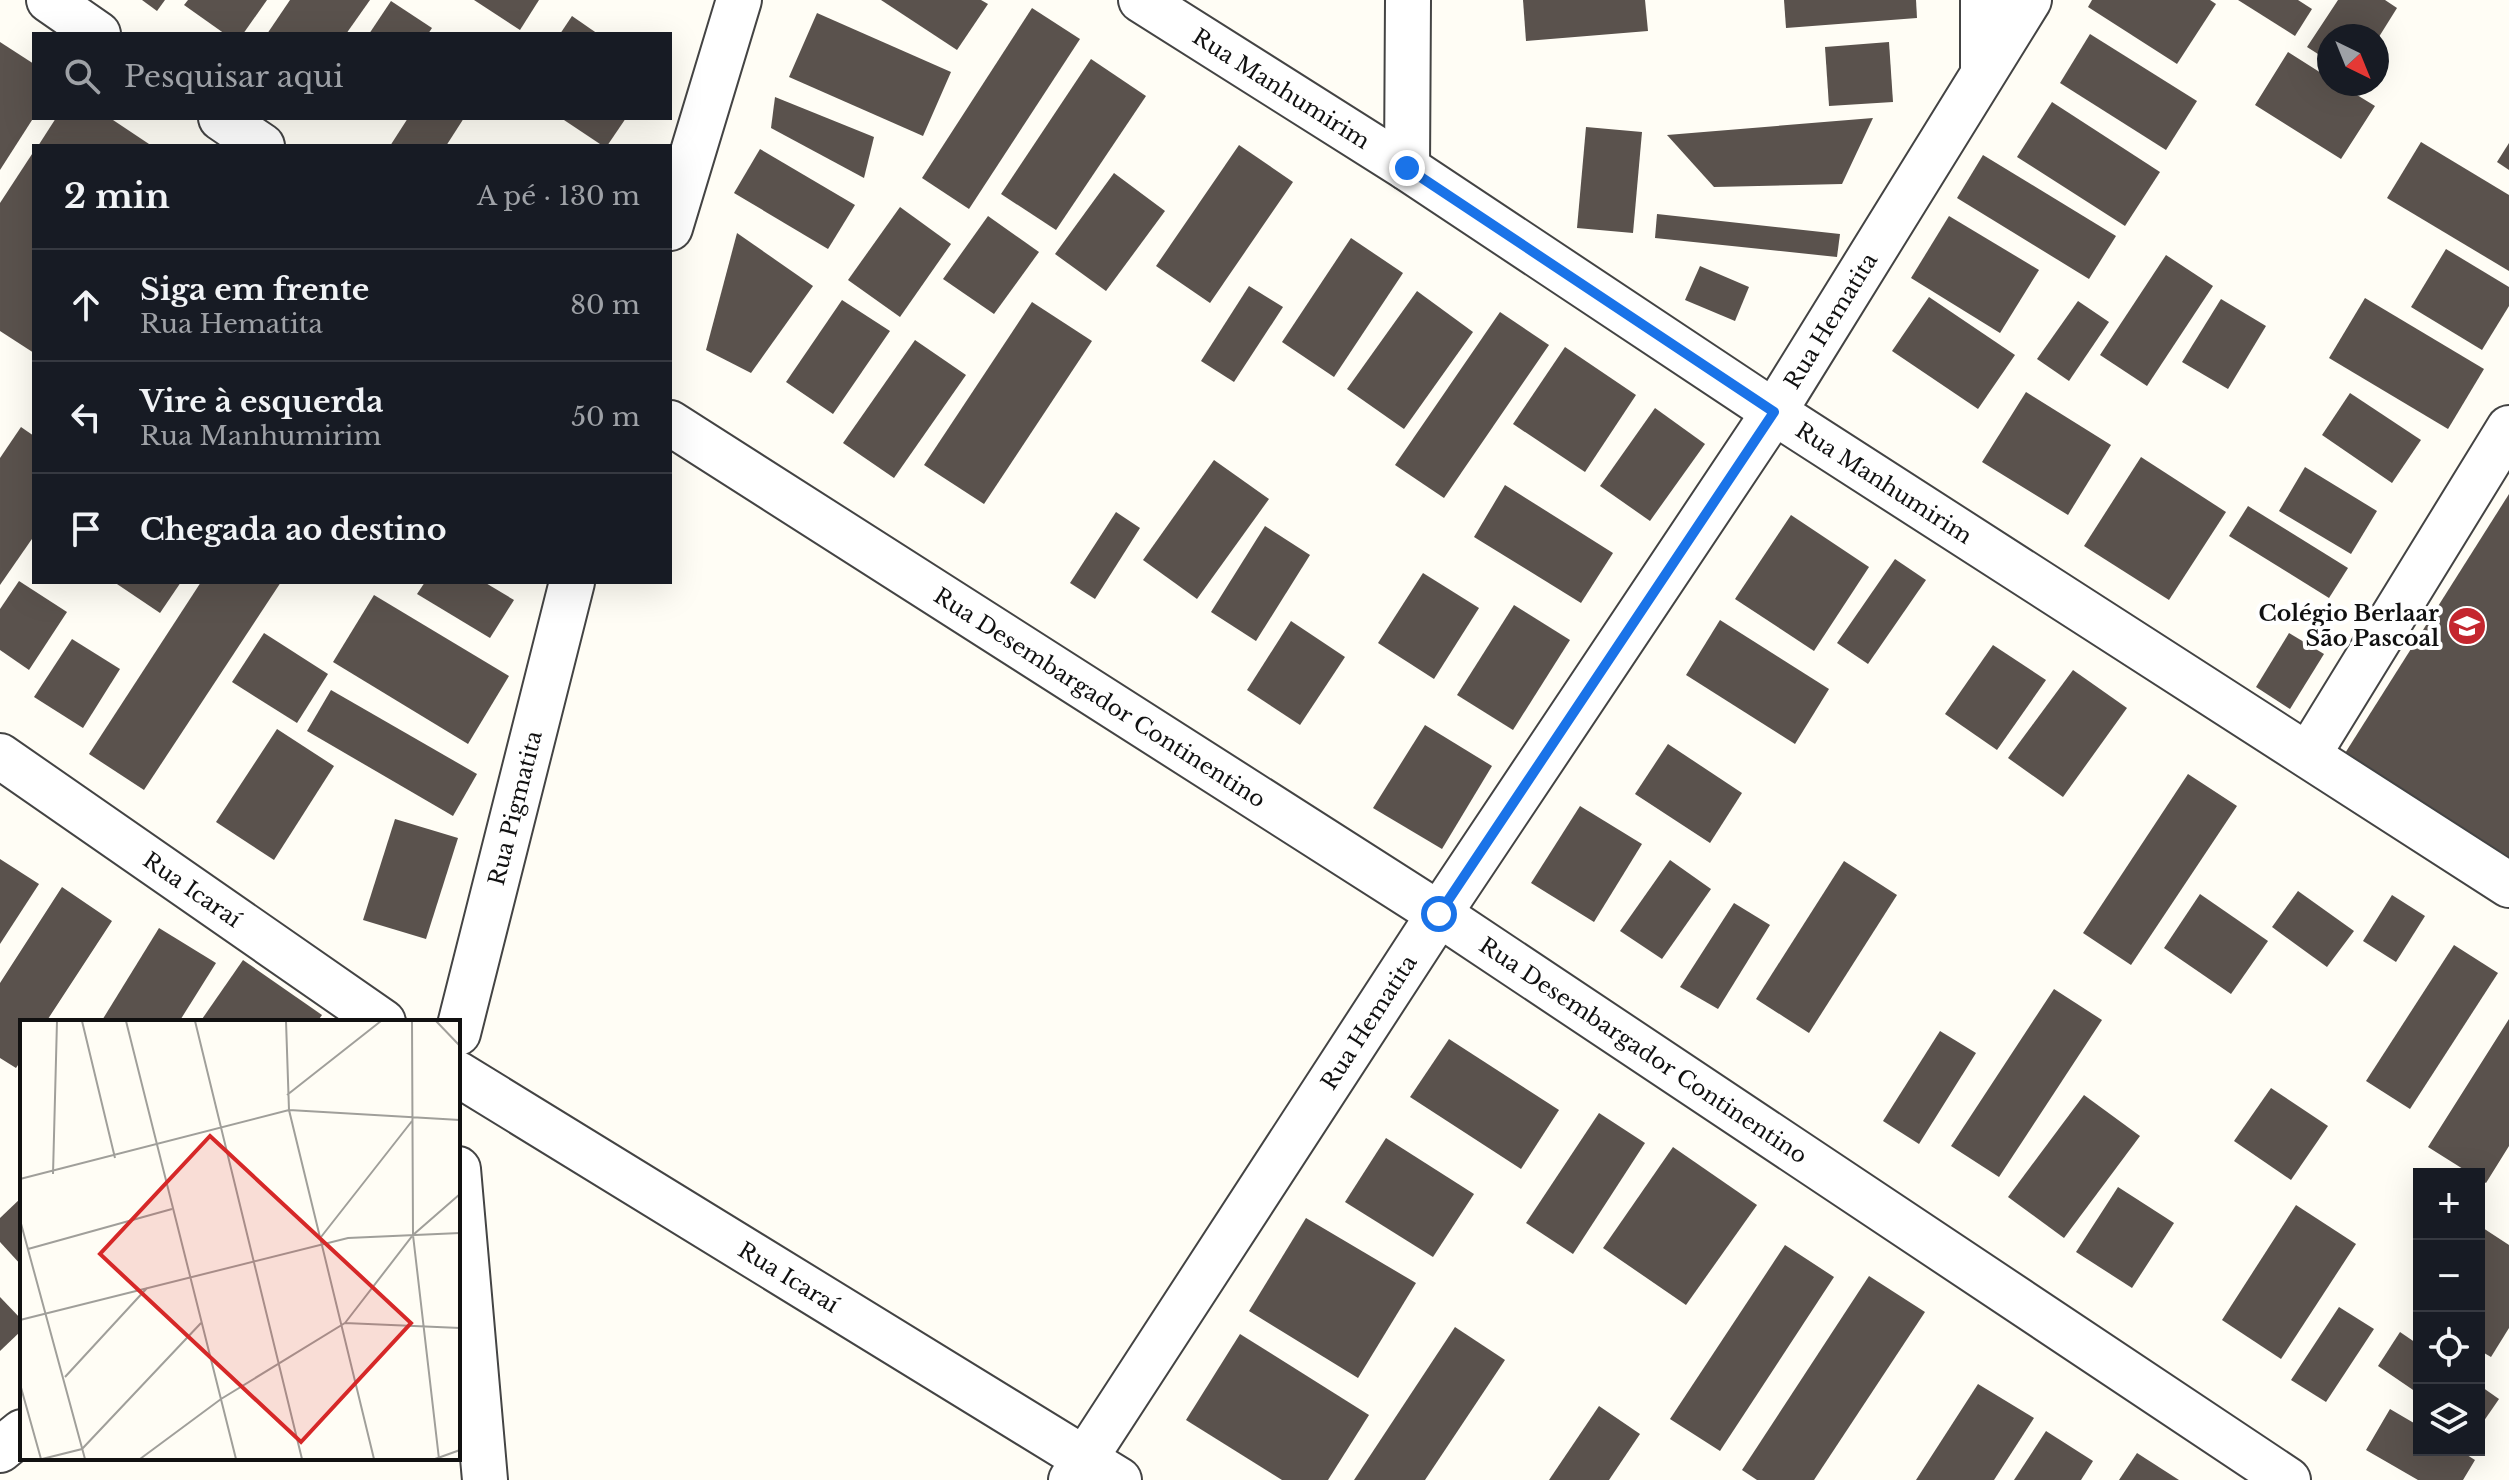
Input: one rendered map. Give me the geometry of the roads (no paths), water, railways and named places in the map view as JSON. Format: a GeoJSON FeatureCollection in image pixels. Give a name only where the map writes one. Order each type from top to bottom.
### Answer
{"type":"FeatureCollection","features":[{"type":"Feature","properties":{"kind":"street"},"geometry":{"type":"LineString","coordinates":[[49,0],[95,32]]}},
{"type":"Feature","properties":{"kind":"street"},"geometry":{"type":"LineString","coordinates":[[672,221],[739,0]]}},
{"type":"Feature","properties":{"kind":"street","name":"Rua Manhumirim"},"geometry":{"type":"LineString","coordinates":[[1141,0],[1407,168],[1774,412],[2509,885]]}},
{"type":"Feature","properties":{"kind":"street"},"geometry":{"type":"LineString","coordinates":[[1407,168],[1408,0]]}},
{"type":"Feature","properties":{"kind":"street"},"geometry":{"type":"LineString","coordinates":[[1983,0],[1983,71]]}},
{"type":"Feature","properties":{"kind":"street","name":"Rua Hematita"},"geometry":{"type":"LineString","coordinates":[[1092,1473],[1439,914],[1774,412],[2029,0]]}},
{"type":"Feature","properties":{"kind":"street"},"geometry":{"type":"LineString","coordinates":[[224,120],[259,144]]}},
{"type":"Feature","properties":{"kind":"street","name":"Rua Desembargador Continentino"},"geometry":{"type":"LineString","coordinates":[[672,424],[1439,914],[2288,1480]]}},
{"type":"Feature","properties":{"kind":"street"},"geometry":{"type":"LineString","coordinates":[[2308,755],[2509,428]]}},
{"type":"Feature","properties":{"kind":"street","name":"Rua Pigmatita"},"geometry":{"type":"LineString","coordinates":[[460,1025],[571,584]]}},
{"type":"Feature","properties":{"kind":"street","name":"Rua Icaraí"},"geometry":{"type":"LineString","coordinates":[[0,756],[380,1020]]}},
{"type":"Feature","properties":{"kind":"street","name":"Rua Icaraí"},"geometry":{"type":"LineString","coordinates":[[460,1075],[1092,1473]]}},
{"type":"Feature","properties":{"kind":"street"},"geometry":{"type":"LineString","coordinates":[[460,1192],[485,1480]]}},
{"type":"Feature","properties":{"kind":"street"},"geometry":{"type":"LineString","coordinates":[[0,1450],[20,1434]]}},
{"type":"Feature","properties":{"kind":"place","name":"Colégio Berlaar São Pascoal"},"geometry":{"type":"Point","coordinates":[2467,626]}}]}
